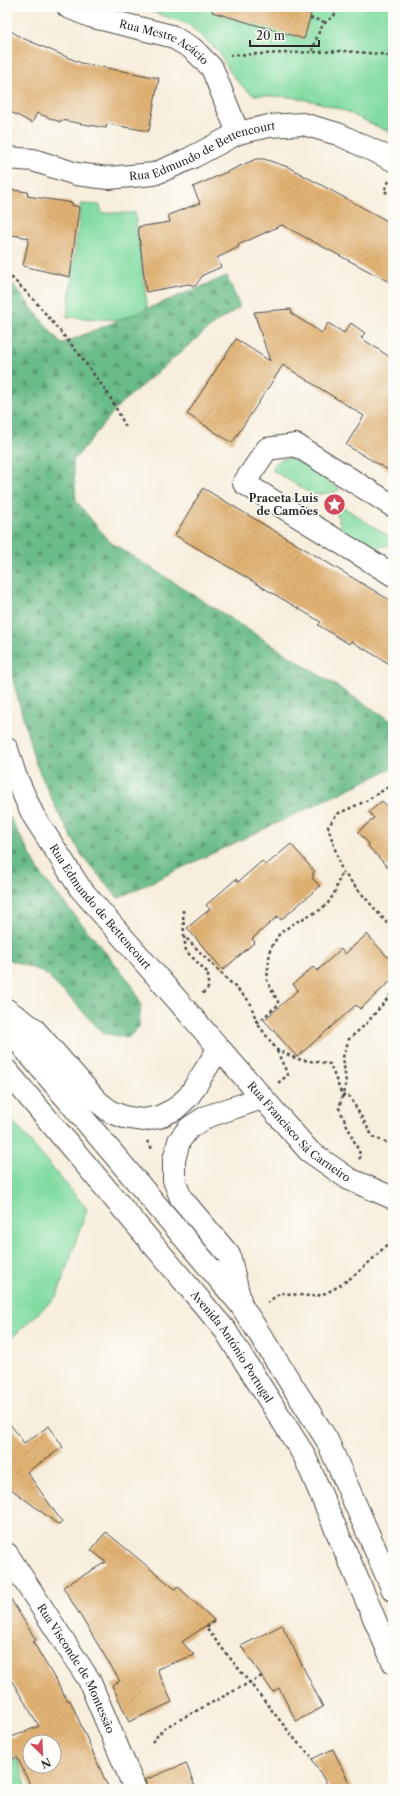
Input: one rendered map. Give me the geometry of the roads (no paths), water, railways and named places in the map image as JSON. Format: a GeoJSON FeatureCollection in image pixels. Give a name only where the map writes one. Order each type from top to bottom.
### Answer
{"type":"FeatureCollection","features":[{"type":"Feature","properties":{"kind":"street","name":"Rua Mestre Acácio"},"geometry":{"type":"LineString","coordinates":[[68,7],[90,16],[171,36],[194,49],[212,68],[238,133]]}},
{"type":"Feature","properties":{"kind":"street","name":"Rua Edmundo de Bettencourt"},"geometry":{"type":"LineString","coordinates":[[7,158],[33,160],[76,174],[108,178],[154,174],[189,159],[238,133],[269,126],[303,124],[338,134],[392,170]]}},
{"type":"Feature","properties":{"kind":"street"},"geometry":{"type":"LineString","coordinates":[[393,506],[296,445],[267,449],[244,483],[393,575]]}},
{"type":"Feature","properties":{"kind":"street","name":"Rua Edmundo de Bettencourt"},"geometry":{"type":"LineString","coordinates":[[7,749],[33,815],[76,881],[219,1048]]}},
{"type":"Feature","properties":{"kind":"street"},"geometry":{"type":"LineString","coordinates":[[7,1010],[33,1028],[97,1101],[110,1112],[124,1117],[143,1120],[159,1117],[175,1109],[189,1096],[219,1048]]}},
{"type":"Feature","properties":{"kind":"street"},"geometry":{"type":"LineString","coordinates":[[7,1028],[241,1304],[327,1440],[393,1590]]}},
{"type":"Feature","properties":{"kind":"street","name":"Rua Francisco Sá Carneiro"},"geometry":{"type":"LineString","coordinates":[[219,1048],[309,1152],[349,1179],[393,1198]]}},
{"type":"Feature","properties":{"kind":"street","name":"Avenida António Portugal"},"geometry":{"type":"LineString","coordinates":[[7,1071],[225,1330],[304,1455],[393,1662]]}},
{"type":"Feature","properties":{"kind":"street"},"geometry":{"type":"LineString","coordinates":[[241,1304],[229,1255],[181,1198],[174,1180],[174,1160],[179,1141],[189,1128],[206,1117],[262,1098]]}},
{"type":"Feature","properties":{"kind":"street","name":"Rua Visconde de Montessão"},"geometry":{"type":"LineString","coordinates":[[7,1554],[89,1680],[135,1789]]}},
{"type":"Feature","properties":{"kind":"place","name":"Praceta Luís de Camões"},"geometry":{"type":"Point","coordinates":[334,504]}}]}
